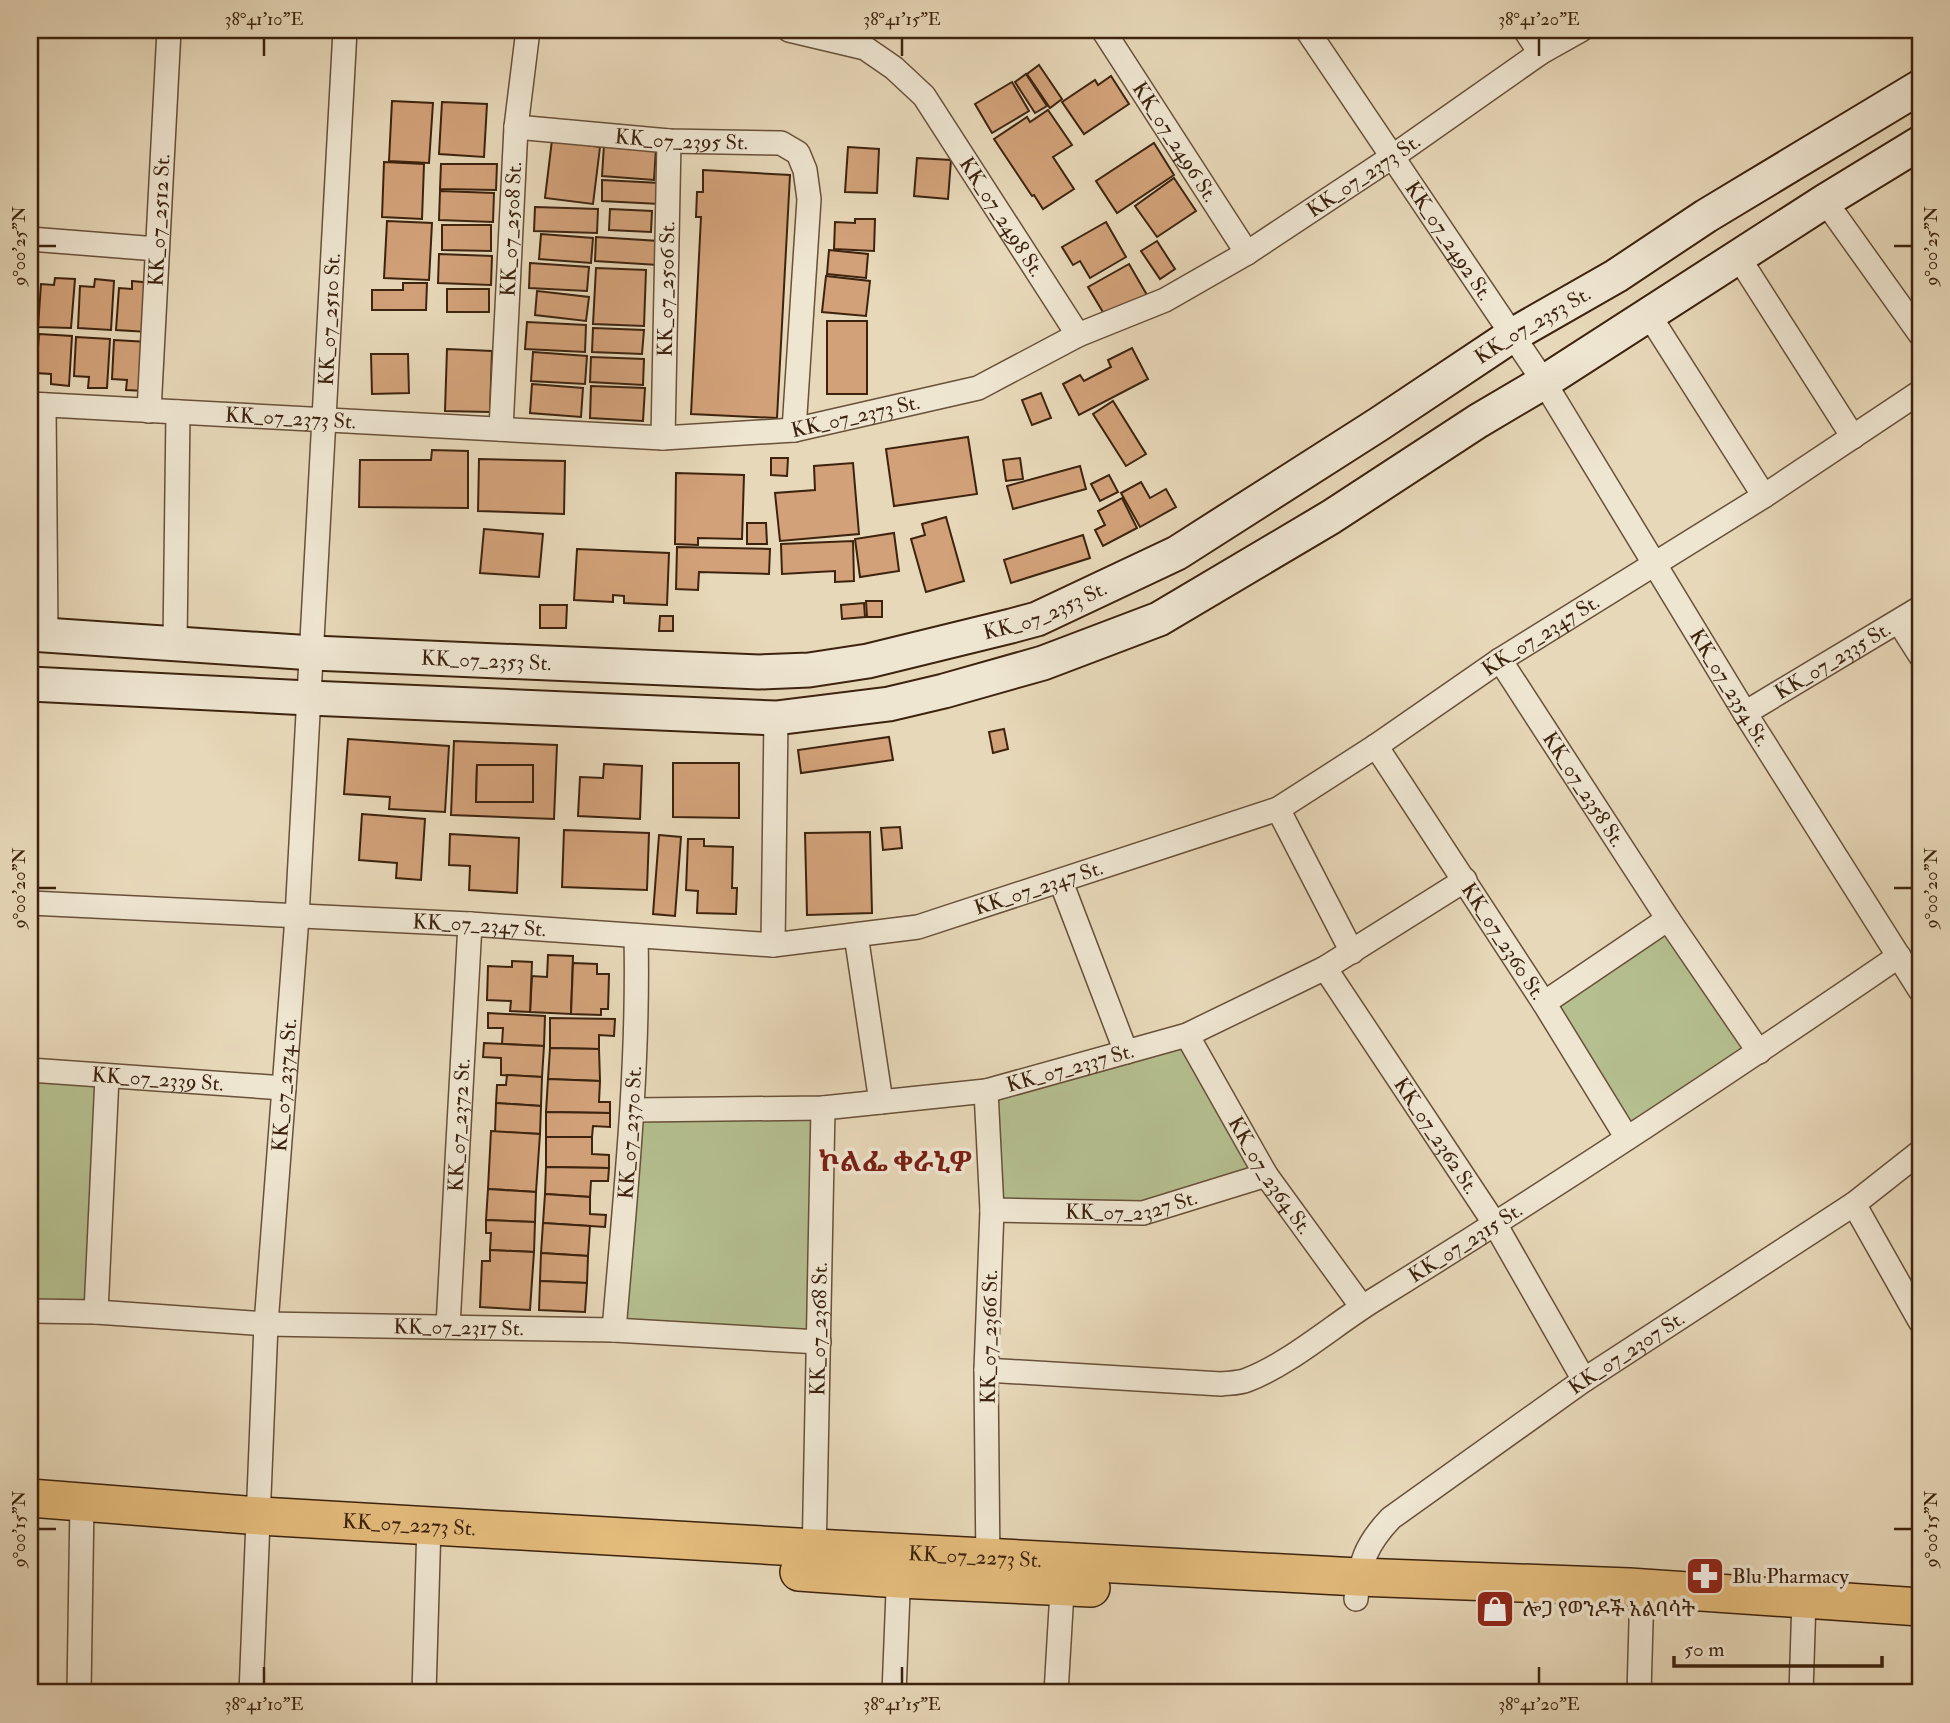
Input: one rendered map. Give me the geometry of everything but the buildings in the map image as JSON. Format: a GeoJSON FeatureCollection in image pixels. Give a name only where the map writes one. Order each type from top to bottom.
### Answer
{"type":"FeatureCollection","features":[{"type":"Feature","properties":{"kind":"main road","name":"KK_07_2273 St."},"geometry":{"type":"LineString","coordinates":[[30,1498],[82,1514]]}},
{"type":"Feature","properties":{"kind":"main road","name":"KK_07_2273 St."},"geometry":{"type":"LineString","coordinates":[[30,1522],[82,1514],[1063,1575],[1642,1598],[1803,1610],[1920,1626]]}},
{"type":"Feature","properties":{"kind":"main road","name":"KK_07_2273 St."},"geometry":{"type":"LineString","coordinates":[[1803,1610],[1920,1607]]}},
{"type":"Feature","properties":{"kind":"street","name":"KK_07_2512 St."},"geometry":{"type":"LineString","coordinates":[[149,411],[169,30]]}},
{"type":"Feature","properties":{"kind":"street","name":"KK_07_2510 St."},"geometry":{"type":"LineString","coordinates":[[313,653],[345,30]]}},
{"type":"Feature","properties":{"kind":"street","name":"KK_07_2508 St."},"geometry":{"type":"LineString","coordinates":[[500,429],[516,127],[528,30]]}},
{"type":"Feature","properties":{"kind":"street","name":"KK_07_2498 St."},"geometry":{"type":"LineString","coordinates":[[789,30],[865,48],[894,68],[924,96],[1078,335]]}},
{"type":"Feature","properties":{"kind":"street","name":"KK_07_2496 St."},"geometry":{"type":"LineString","coordinates":[[1103,30],[1247,253]]}},
{"type":"Feature","properties":{"kind":"street","name":"KK_07_2492 St."},"geometry":{"type":"LineString","coordinates":[[1307,30],[1544,382]]}},
{"type":"Feature","properties":{"kind":"street"},"geometry":{"type":"LineString","coordinates":[[1525,30],[1540,53]]}},
{"type":"Feature","properties":{"kind":"street","name":"KK_07_2373 St."},"geometry":{"type":"LineString","coordinates":[[37,405],[663,438],[794,430],[978,387],[1078,335],[1165,300],[1247,253],[1392,157],[1540,53],[1581,30]]}},
{"type":"Feature","properties":{"kind":"street","name":"KK_07_2353 St."},"geometry":{"type":"LineString","coordinates":[[38,634],[313,653],[760,671],[809,670],[868,661],[1037,619],[1177,553],[1511,336],[1616,276],[1706,216],[1920,87]]}},
{"type":"Feature","properties":{"kind":"street","name":"KK_07_2395 St."},"geometry":{"type":"LineString","coordinates":[[516,127],[670,141],[781,143],[799,153],[805,170],[809,199],[794,430]]}},
{"type":"Feature","properties":{"kind":"street","name":"KK_07_2506 St."},"geometry":{"type":"LineString","coordinates":[[663,438],[670,141]]}},
{"type":"Feature","properties":{"kind":"street"},"geometry":{"type":"LineString","coordinates":[[30,684],[776,718],[889,704],[1043,663],[1159,619],[1332,517],[1478,421],[1544,382],[1920,143]]}},
{"type":"Feature","properties":{"kind":"street"},"geometry":{"type":"LineString","coordinates":[[1825,201],[1920,334]]}},
{"type":"Feature","properties":{"kind":"street"},"geometry":{"type":"LineString","coordinates":[[30,239],[157,249]]}},
{"type":"Feature","properties":{"kind":"street"},"geometry":{"type":"LineString","coordinates":[[1739,258],[1853,437]]}},
{"type":"Feature","properties":{"kind":"street"},"geometry":{"type":"LineString","coordinates":[[1649,315],[1764,496]]}},
{"type":"Feature","properties":{"kind":"street","name":"KK_07_2354 St."},"geometry":{"type":"LineString","coordinates":[[1544,382],[1745,713],[1920,990]]}},
{"type":"Feature","properties":{"kind":"street","name":"KK_07_2347 St."},"geometry":{"type":"LineString","coordinates":[[30,903],[470,924],[773,945],[918,927],[1278,809],[1376,746],[1500,660],[1764,496],[1920,392]]}},
{"type":"Feature","properties":{"kind":"street"},"geometry":{"type":"LineString","coordinates":[[37,405],[38,634]]}},
{"type":"Feature","properties":{"kind":"street"},"geometry":{"type":"LineString","coordinates":[[175,643],[178,412]]}},
{"type":"Feature","properties":{"kind":"street","name":"KK_07_2335 St."},"geometry":{"type":"LineString","coordinates":[[1745,713],[1920,608]]}},
{"type":"Feature","properties":{"kind":"street"},"geometry":{"type":"LineString","coordinates":[[1899,622],[1920,655]]}},
{"type":"Feature","properties":{"kind":"street","name":"KK_07_2374 St."},"geometry":{"type":"LineString","coordinates":[[251,1693],[266,1324],[297,917],[313,653]]}},
{"type":"Feature","properties":{"kind":"street","name":"KK_07_2358 St."},"geometry":{"type":"LineString","coordinates":[[1500,660],[1668,919],[1759,1052]]}},
{"type":"Feature","properties":{"kind":"street"},"geometry":{"type":"LineString","coordinates":[[773,945],[776,718]]}},
{"type":"Feature","properties":{"kind":"street","name":"KK_07_2360 St."},"geometry":{"type":"LineString","coordinates":[[1376,746],[1544,1003],[1627,1138]]}},
{"type":"Feature","properties":{"kind":"street"},"geometry":{"type":"LineString","coordinates":[[1278,809],[1352,952]]}},
{"type":"Feature","properties":{"kind":"street","name":"KK_07_2337 St."},"geometry":{"type":"LineString","coordinates":[[633,1110],[823,1108],[986,1091],[1187,1035],[1325,968],[1465,880]]}},
{"type":"Feature","properties":{"kind":"street"},"geometry":{"type":"LineString","coordinates":[[1061,882],[1126,1052]]}},
{"type":"Feature","properties":{"kind":"street"},"geometry":{"type":"LineString","coordinates":[[1544,1003],[1668,919]]}},
{"type":"Feature","properties":{"kind":"street","name":"KK_07_2372 St."},"geometry":{"type":"LineString","coordinates":[[448,1326],[470,924]]}},
{"type":"Feature","properties":{"kind":"street"},"geometry":{"type":"LineString","coordinates":[[856,935],[881,1102]]}},
{"type":"Feature","properties":{"kind":"street","name":"KK_07_2370 St."},"geometry":{"type":"LineString","coordinates":[[614,1331],[633,1110],[636,936]]}},
{"type":"Feature","properties":{"kind":"street","name":"KK_07_2315 St."},"geometry":{"type":"LineString","coordinates":[[986,1370],[1221,1384],[1245,1381],[1272,1368],[1362,1307],[1495,1224],[1759,1052],[1899,956]]}},
{"type":"Feature","properties":{"kind":"street","name":"KK_07_2362 St."},"geometry":{"type":"LineString","coordinates":[[1325,968],[1495,1224],[1584,1380]]}},
{"type":"Feature","properties":{"kind":"street","name":"KK_07_2364 St."},"geometry":{"type":"LineString","coordinates":[[1187,1035],[1266,1175],[1362,1307]]}},
{"type":"Feature","properties":{"kind":"street","name":"KK_07_2339 St."},"geometry":{"type":"LineString","coordinates":[[30,1070],[284,1088]]}},
{"type":"Feature","properties":{"kind":"street"},"geometry":{"type":"LineString","coordinates":[[96,1312],[107,1077]]}},
{"type":"Feature","properties":{"kind":"street","name":"KK_07_2366 St."},"geometry":{"type":"LineString","coordinates":[[986,1091],[992,1210],[986,1370],[988,1570]]}},
{"type":"Feature","properties":{"kind":"street","name":"KK_07_2368 St."},"geometry":{"type":"LineString","coordinates":[[814,1560],[823,1108]]}},
{"type":"Feature","properties":{"kind":"street","name":"KK_07_2307 St."},"geometry":{"type":"LineString","coordinates":[[1357,1588],[1372,1537],[1391,1518],[1584,1380],[1854,1204],[1920,1152]]}},
{"type":"Feature","properties":{"kind":"street","name":"KK_07_2327 St."},"geometry":{"type":"LineString","coordinates":[[992,1210],[1143,1213],[1266,1175]]}},
{"type":"Feature","properties":{"kind":"street"},"geometry":{"type":"LineString","coordinates":[[1854,1204],[1920,1321]]}},
{"type":"Feature","properties":{"kind":"street","name":"KK_07_2317 St."},"geometry":{"type":"LineString","coordinates":[[30,1311],[96,1312],[266,1324],[614,1331],[819,1342]]}},
{"type":"Feature","properties":{"kind":"street"},"geometry":{"type":"LineString","coordinates":[[79,1693],[82,1514]]}},
{"type":"Feature","properties":{"kind":"street"},"geometry":{"type":"LineString","coordinates":[[424,1693],[429,1536]]}},
{"type":"Feature","properties":{"kind":"street"},"geometry":{"type":"LineString","coordinates":[[894,1693],[899,1565]]}},
{"type":"Feature","properties":{"kind":"street"},"geometry":{"type":"LineString","coordinates":[[1056,1693],[1063,1575]]}},
{"type":"Feature","properties":{"kind":"street"},"geometry":{"type":"LineString","coordinates":[[1639,1693],[1642,1598]]}},
{"type":"Feature","properties":{"kind":"street"},"geometry":{"type":"LineString","coordinates":[[1801,1693],[1803,1610]]}},
{"type":"Feature","properties":{"kind":"green space"},"geometry":{"type":"Polygon","coordinates":[[[1668,919],[1759,1052],[1627,1138],[1544,1003],[1668,919]]]}},
{"type":"Feature","properties":{"kind":"green space"},"geometry":{"type":"Polygon","coordinates":[[[1187,1035],[1266,1175],[1142,1219],[992,1210],[986,1091],[1187,1035]]]}},
{"type":"Feature","properties":{"kind":"green space"},"geometry":{"type":"Polygon","coordinates":[[[30,1070],[107,1077],[96,1312],[30,1311],[30,1070]]]}},
{"type":"Feature","properties":{"kind":"green space"},"geometry":{"type":"Polygon","coordinates":[[[823,1108],[819,1342],[614,1330],[633,1110],[823,1108]]]}},
{"type":"Feature","properties":{"kind":"place","name":"Blu Pharmacy"},"geometry":{"type":"Point","coordinates":[1705,1576]}},
{"type":"Feature","properties":{"kind":"place","name":"ሎጋ የወንዶች አልባሳት"},"geometry":{"type":"Point","coordinates":[1495,1609]}},
{"type":"Feature","properties":{"kind":"district","name":"ኮልፌ ቀራኒዎ"},"geometry":{"type":"Point","coordinates":[895,1161]}}]}
